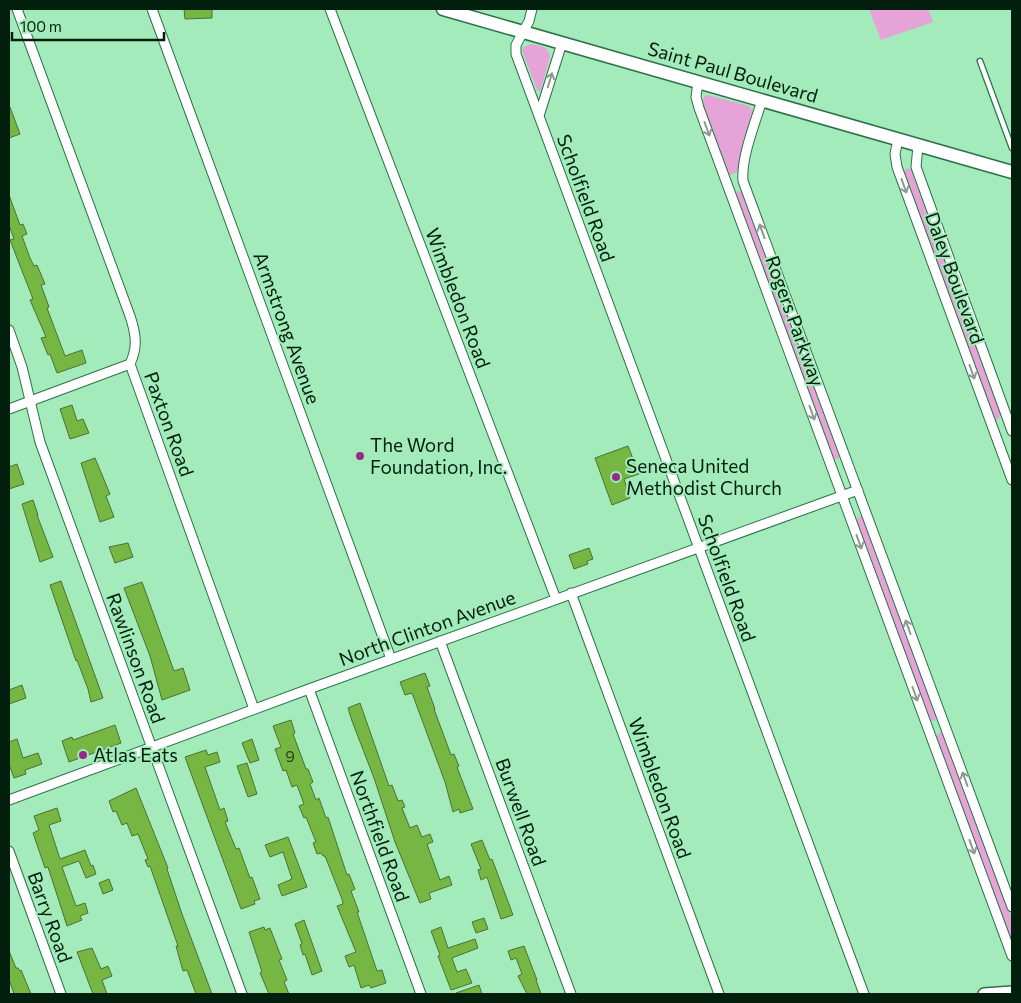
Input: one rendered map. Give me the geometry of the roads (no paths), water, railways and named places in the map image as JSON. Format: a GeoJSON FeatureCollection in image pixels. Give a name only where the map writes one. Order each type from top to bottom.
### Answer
{"type":"FeatureCollection","features":[{"type":"Feature","properties":{"kind":"main road","name":"Saint Paul Boulevard"},"geometry":{"type":"LineString","coordinates":[[443,9],[1012,172]]}},
{"type":"Feature","properties":{"kind":"street","name":"Paxton Road"},"geometry":{"type":"LineString","coordinates":[[17,9],[130,316],[136,338],[136,347],[130,364],[254,709]]}},
{"type":"Feature","properties":{"kind":"street","name":"Armstrong Avenue"},"geometry":{"type":"LineString","coordinates":[[152,9],[391,659]]}},
{"type":"Feature","properties":{"kind":"street","name":"Wimbledon Road"},"geometry":{"type":"LineString","coordinates":[[330,9],[556,599]]}},
{"type":"Feature","properties":{"kind":"street","name":"Scholfield Road"},"geometry":{"type":"LineString","coordinates":[[532,9],[529,21],[516,45],[516,54],[864,994]]}},
{"type":"Feature","properties":{"kind":"street","name":"Scholfield Road"},"geometry":{"type":"LineString","coordinates":[[539,116],[562,43]]}},
{"type":"Feature","properties":{"kind":"street","name":"Rogers Parkway"},"geometry":{"type":"LineString","coordinates":[[698,82],[696,97],[699,108],[1012,956]]}},
{"type":"Feature","properties":{"kind":"street","name":"Rogers Parkway"},"geometry":{"type":"LineString","coordinates":[[762,100],[742,172],[744,181],[1012,907]]}},
{"type":"Feature","properties":{"kind":"street","name":"Daley Boulevard"},"geometry":{"type":"LineString","coordinates":[[898,139],[895,154],[897,167],[1012,480]]}},
{"type":"Feature","properties":{"kind":"street","name":"Daley Boulevard"},"geometry":{"type":"LineString","coordinates":[[918,146],[916,167],[1012,431]]}},
{"type":"Feature","properties":{"kind":"street"},"geometry":{"type":"LineString","coordinates":[[728,187],[744,181]]}},
{"type":"Feature","properties":{"kind":"street","name":"Rawlinson Road"},"geometry":{"type":"LineString","coordinates":[[9,330],[22,367],[40,442],[242,994]]}},
{"type":"Feature","properties":{"kind":"street"},"geometry":{"type":"LineString","coordinates":[[9,409],[130,364]]}},
{"type":"Feature","properties":{"kind":"street"},"geometry":{"type":"LineString","coordinates":[[993,427],[1008,421]]}},
{"type":"Feature","properties":{"kind":"street"},"geometry":{"type":"LineString","coordinates":[[832,468],[847,462]]}},
{"type":"Feature","properties":{"kind":"street","name":"North Clinton Avenue"},"geometry":{"type":"LineString","coordinates":[[9,800],[571,593],[858,490]]}},
{"type":"Feature","properties":{"kind":"street","name":"Wimbledon Road"},"geometry":{"type":"LineString","coordinates":[[571,593],[718,994]]}},
{"type":"Feature","properties":{"kind":"street","name":"Burwell Road"},"geometry":{"type":"LineString","coordinates":[[440,641],[571,994]]}},
{"type":"Feature","properties":{"kind":"street","name":"Northfield Road"},"geometry":{"type":"LineString","coordinates":[[309,689],[421,994]]}},
{"type":"Feature","properties":{"kind":"street"},"geometry":{"type":"LineString","coordinates":[[929,730],[944,724]]}},
{"type":"Feature","properties":{"kind":"street","name":"Barry Road"},"geometry":{"type":"LineString","coordinates":[[9,851],[62,994]]}},
{"type":"Feature","properties":{"kind":"street"},"geometry":{"type":"LineString","coordinates":[[984,994],[1012,992]]}},
{"type":"Feature","properties":{"kind":"lane"},"geometry":{"type":"LineString","coordinates":[[980,61],[1012,148]]}},
{"type":"Feature","properties":{"kind":"place","name":"The Word Foundation, Inc."},"geometry":{"type":"Point","coordinates":[360,456]}},
{"type":"Feature","properties":{"kind":"place","name":"Seneca United Methodist Church"},"geometry":{"type":"Point","coordinates":[616,477]}},
{"type":"Feature","properties":{"kind":"place","name":"Atlas Eats"},"geometry":{"type":"Point","coordinates":[83,755]}}]}
